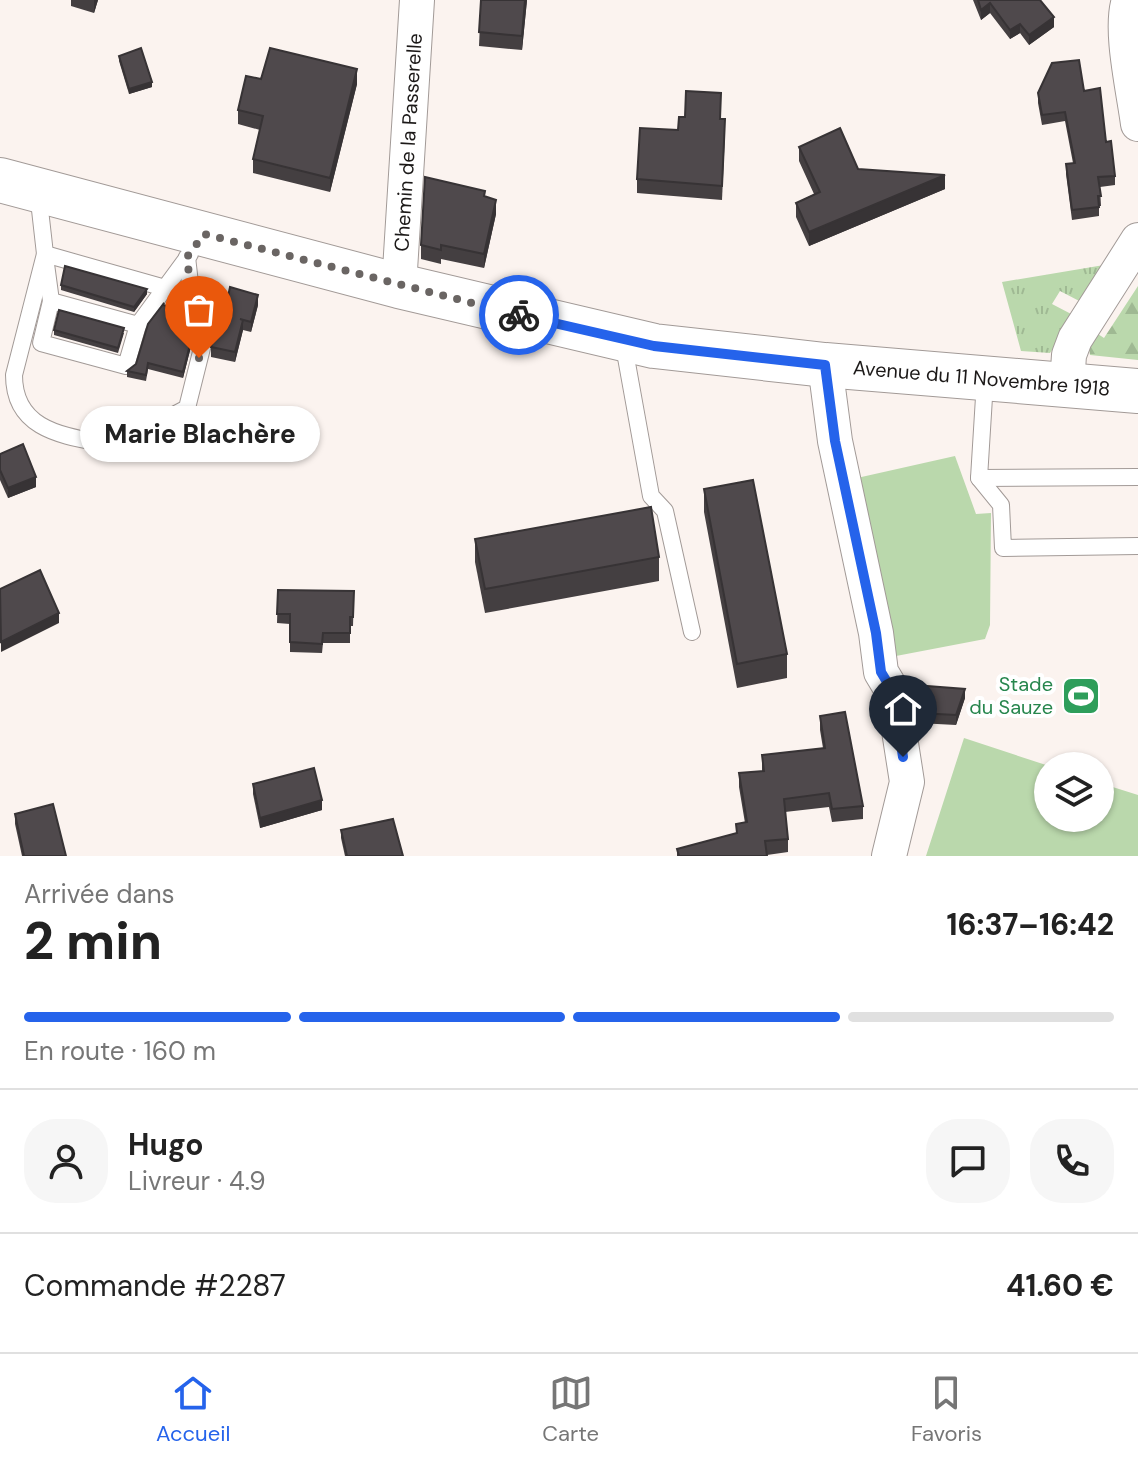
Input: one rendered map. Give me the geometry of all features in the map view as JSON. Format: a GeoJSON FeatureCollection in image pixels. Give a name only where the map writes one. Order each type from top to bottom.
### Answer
{"type":"FeatureCollection","features":[{"type":"Feature","properties":{"kind":"main road","name":"Avenue du 11 Novembre 1918"},"geometry":{"type":"LineString","coordinates":[[19,186],[196,246],[399,286],[623,339],[716,355],[1138,391]]}},
{"type":"Feature","properties":{"kind":"street","name":"Chemin de la Passerelle"},"geometry":{"type":"LineString","coordinates":[[399,286],[417,0]]}},
{"type":"Feature","properties":{"kind":"street"},"geometry":{"type":"LineString","coordinates":[[1129,0],[1126,29],[1138,124]]}},
{"type":"Feature","properties":{"kind":"street"},"geometry":{"type":"LineString","coordinates":[[1067,385],[1069,355],[1075,339],[1138,240]]}},
{"type":"Feature","properties":{"kind":"street","name":"Avenue du 11 Novembre 1918"},"geometry":{"type":"LineString","coordinates":[[825,365],[835,441],[876,633],[881,672],[893,692],[907,782],[889,856]]}},
{"type":"Feature","properties":{"kind":"lane"},"geometry":{"type":"LineString","coordinates":[[19,186],[45,254],[51,301],[41,343],[126,366],[138,325],[196,246]]}},
{"type":"Feature","properties":{"kind":"lane"},"geometry":{"type":"LineString","coordinates":[[45,254],[14,375],[14,390],[19,404],[29,419],[45,429],[115,446],[187,408],[212,308],[191,292],[196,246]]}},
{"type":"Feature","properties":{"kind":"lane"},"geometry":{"type":"LineString","coordinates":[[45,254],[165,288]]}},
{"type":"Feature","properties":{"kind":"lane"},"geometry":{"type":"LineString","coordinates":[[51,301],[138,325]]}},
{"type":"Feature","properties":{"kind":"lane"},"geometry":{"type":"LineString","coordinates":[[623,339],[651,496],[665,511],[692,632]]}},
{"type":"Feature","properties":{"kind":"lane"},"geometry":{"type":"LineString","coordinates":[[985,378],[979,478],[1001,505],[1003,548],[1138,546]]}},
{"type":"Feature","properties":{"kind":"lane"},"geometry":{"type":"LineString","coordinates":[[979,478],[1138,477]]}},
{"type":"Feature","properties":{"kind":"green space"},"geometry":{"type":"Polygon","coordinates":[[[1110,264],[1085,304],[1060,291],[1052,304],[1075,316],[1050,353],[1021,351],[1002,282],[1110,264]]]}},
{"type":"Feature","properties":{"kind":"green space"},"geometry":{"type":"Polygon","coordinates":[[[1138,286],[1138,360],[1090,355],[1089,347],[1098,334],[1104,338],[1138,286]]]}},
{"type":"Feature","properties":{"kind":"green space"},"geometry":{"type":"Polygon","coordinates":[[[955,456],[976,514],[991,513],[990,625],[985,639],[896,656],[857,478],[955,456]]]}},
{"type":"Feature","properties":{"kind":"green space"},"geometry":{"type":"Polygon","coordinates":[[[964,738],[1034,761],[1034,832],[1114,832],[1114,787],[1138,795],[1138,856],[926,856],[964,738]]]}},
{"type":"Feature","properties":{"kind":"building"},"geometry":{"type":"Polygon","coordinates":[[[481,0],[525,0],[522,36],[479,32],[481,0]]]}},
{"type":"Feature","properties":{"kind":"building"},"geometry":{"type":"Polygon","coordinates":[[[978,0],[1040,0],[1054,17],[1029,35],[1020,24],[1010,30],[990,3],[981,10],[978,0]]]}},
{"type":"Feature","properties":{"kind":"building"},"geometry":{"type":"Polygon","coordinates":[[[141,48],[152,82],[129,89],[119,56],[141,48]]]}},
{"type":"Feature","properties":{"kind":"building"},"geometry":{"type":"Polygon","coordinates":[[[270,48],[357,69],[330,178],[253,159],[263,116],[238,110],[246,76],[261,79],[270,48]]]}},
{"type":"Feature","properties":{"kind":"building"},"geometry":{"type":"Polygon","coordinates":[[[1079,60],[1084,91],[1100,88],[1106,142],[1111,141],[1115,176],[1098,177],[1099,207],[1072,210],[1066,164],[1075,163],[1065,112],[1042,115],[1038,93],[1052,63],[1079,60]]]}},
{"type":"Feature","properties":{"kind":"building"},"geometry":{"type":"Polygon","coordinates":[[[686,91],[721,93],[720,119],[725,119],[722,186],[637,179],[640,128],[678,130],[679,117],[685,117],[686,91]]]}},
{"type":"Feature","properties":{"kind":"building"},"geometry":{"type":"Polygon","coordinates":[[[840,128],[858,169],[945,175],[809,232],[796,203],[820,192],[799,147],[840,128]]]}},
{"type":"Feature","properties":{"kind":"building"},"geometry":{"type":"Polygon","coordinates":[[[425,177],[485,191],[484,196],[496,200],[484,254],[441,245],[441,250],[421,245],[425,177]]]}},
{"type":"Feature","properties":{"kind":"building"},"geometry":{"type":"Polygon","coordinates":[[[65,266],[147,289],[134,307],[61,285],[65,266]]]}},
{"type":"Feature","properties":{"kind":"building"},"geometry":{"type":"Polygon","coordinates":[[[230,287],[258,295],[251,322],[240,319],[243,320],[235,352],[211,347],[219,315],[224,316],[230,287]]]}},
{"type":"Feature","properties":{"kind":"building"},"geometry":{"type":"Polygon","coordinates":[[[164,303],[198,313],[183,372],[148,363],[146,375],[127,371],[136,364],[148,324],[164,303]]]}},
{"type":"Feature","properties":{"kind":"building"},"geometry":{"type":"Polygon","coordinates":[[[59,310],[124,328],[118,348],[54,330],[59,310]]]}},
{"type":"Feature","properties":{"kind":"building"},"geometry":{"type":"Polygon","coordinates":[[[23,444],[36,477],[8,488],[0,470],[0,454],[23,444]]]}},
{"type":"Feature","properties":{"kind":"building"},"geometry":{"type":"Polygon","coordinates":[[[753,480],[787,654],[737,664],[704,489],[753,480]]]}},
{"type":"Feature","properties":{"kind":"building"},"geometry":{"type":"Polygon","coordinates":[[[651,507],[659,557],[485,589],[475,539],[651,507]]]}},
{"type":"Feature","properties":{"kind":"building"},"geometry":{"type":"Polygon","coordinates":[[[40,570],[59,613],[1,642],[0,589],[40,570]]]}},
{"type":"Feature","properties":{"kind":"building"},"geometry":{"type":"Polygon","coordinates":[[[278,590],[354,591],[350,633],[323,633],[322,644],[290,642],[290,614],[277,614],[278,590]]]}},
{"type":"Feature","properties":{"kind":"building"},"geometry":{"type":"Polygon","coordinates":[[[914,685],[965,689],[956,715],[918,713],[914,685]]]}},
{"type":"Feature","properties":{"kind":"building"},"geometry":{"type":"Polygon","coordinates":[[[845,712],[863,806],[832,809],[829,793],[784,799],[788,839],[765,841],[767,856],[679,856],[677,849],[737,833],[736,824],[747,822],[739,773],[764,771],[762,755],[825,748],[820,716],[845,712]]]}},
{"type":"Feature","properties":{"kind":"building"},"geometry":{"type":"Polygon","coordinates":[[[314,768],[322,800],[260,818],[253,784],[314,768]]]}},
{"type":"Feature","properties":{"kind":"building"},"geometry":{"type":"Polygon","coordinates":[[[53,804],[66,856],[24,856],[15,814],[53,804]]]}},
{"type":"Feature","properties":{"kind":"building"},"geometry":{"type":"Polygon","coordinates":[[[393,819],[403,856],[347,856],[341,830],[393,819]]]}},
{"type":"Feature","properties":{"kind":"way so far"},"geometry":{"type":"LineString","coordinates":[[199,358],[212,308],[191,292],[187,257],[204,234],[519,315]]}},
{"type":"Feature","properties":{"kind":"place","name":"Marie Blachère"},"geometry":{"type":"Point","coordinates":[199,358]}},
{"type":"Feature","properties":{"kind":"place","name":"Stade du Sauze"},"geometry":{"type":"Point","coordinates":[1081,696]}},
{"type":"Feature","properties":{"kind":"route"},"geometry":{"type":"LineString","coordinates":[[519,315],[654,346],[825,365],[835,441],[876,633],[881,672],[893,692],[903,757]]}}]}
